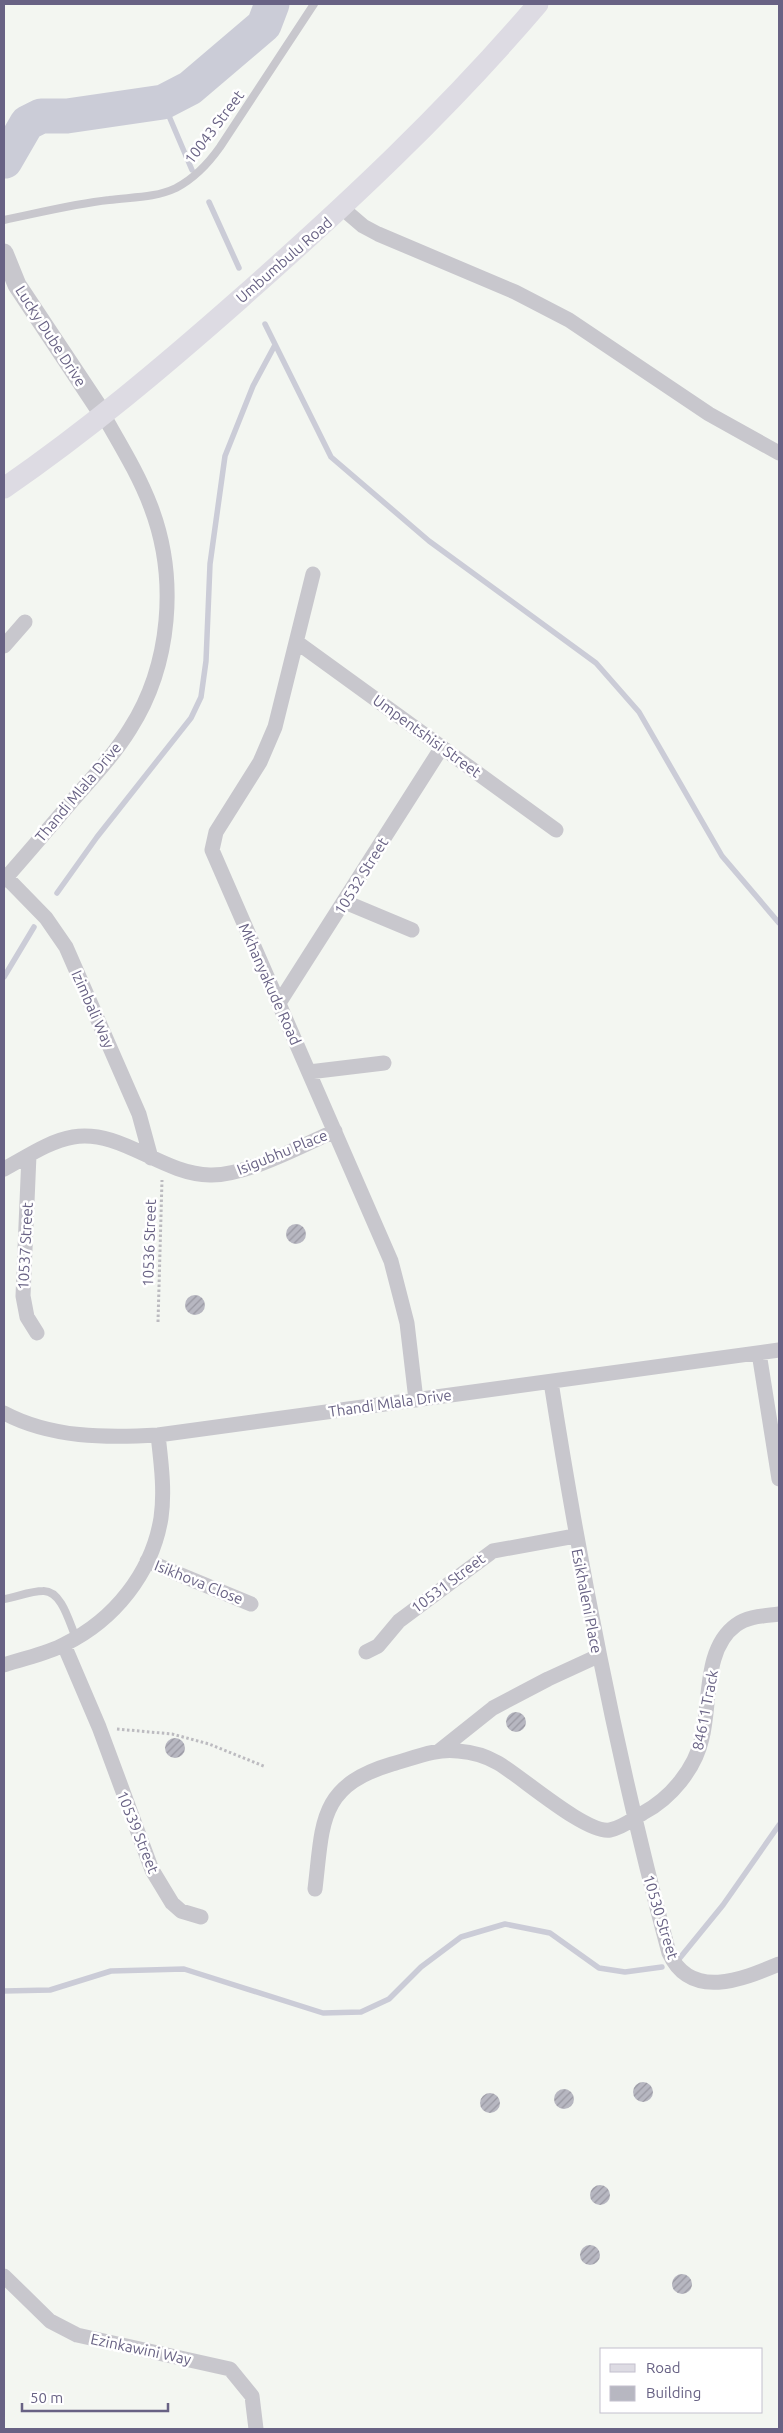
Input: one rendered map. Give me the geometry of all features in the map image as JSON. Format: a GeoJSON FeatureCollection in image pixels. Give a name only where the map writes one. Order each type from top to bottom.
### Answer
{"type":"FeatureCollection","features":[{"type":"Feature","properties":{"kind":"main road","name":"Umbumbulu Road"},"geometry":{"type":"LineString","coordinates":[[4,488],[104,416],[342,208],[435,118],[538,4]]}},
{"type":"Feature","properties":{"kind":"street"},"geometry":{"type":"LineString","coordinates":[[342,208],[363,226],[378,234],[515,292],[569,320],[709,414],[779,453]]}},
{"type":"Feature","properties":{"kind":"street","name":"Lucky Dube Drive"},"geometry":{"type":"LineString","coordinates":[[4,253],[11,287],[104,416]]}},
{"type":"Feature","properties":{"kind":"street","name":"Thandi Mlala Drive"},"geometry":{"type":"LineString","coordinates":[[5,878],[109,760],[131,728],[154,677],[162,648],[167,612],[167,580],[152,508],[136,474],[104,416]]}},
{"type":"Feature","properties":{"kind":"street","name":"Mkhanyakude Road"},"geometry":{"type":"LineString","coordinates":[[313,574],[298,643],[269,744],[216,832],[212,843],[212,850],[222,877],[379,1231],[394,1270],[407,1323],[416,1400]]}},
{"type":"Feature","properties":{"kind":"street"},"geometry":{"type":"LineString","coordinates":[[4,646],[25,622]]}},
{"type":"Feature","properties":{"kind":"street","name":"Umpentshisi Street"},"geometry":{"type":"LineString","coordinates":[[298,643],[556,830]]}},
{"type":"Feature","properties":{"kind":"street","name":"10532 Street"},"geometry":{"type":"LineString","coordinates":[[279,1004],[442,747]]}},
{"type":"Feature","properties":{"kind":"street","name":"Izimbali Way"},"geometry":{"type":"LineString","coordinates":[[5,878],[46,918],[66,947],[139,1114],[157,1161]]}},
{"type":"Feature","properties":{"kind":"street"},"geometry":{"type":"LineString","coordinates":[[345,902],[412,930]]}},
{"type":"Feature","properties":{"kind":"street"},"geometry":{"type":"LineString","coordinates":[[309,1072],[384,1063]]}},
{"type":"Feature","properties":{"kind":"street","name":"Isigubhu Place"},"geometry":{"type":"LineString","coordinates":[[4,1169],[29,1155],[72,1137],[85,1136],[107,1139],[157,1161],[193,1173],[223,1175],[242,1170],[334,1131]]}},
{"type":"Feature","properties":{"kind":"street","name":"10537 Street"},"geometry":{"type":"LineString","coordinates":[[29,1155],[23,1296],[27,1318],[37,1333]]}},
{"type":"Feature","properties":{"kind":"street","name":"Thandi Mlala Drive"},"geometry":{"type":"LineString","coordinates":[[4,1413],[15,1419],[92,1437],[158,1435],[779,1350]]}},
{"type":"Feature","properties":{"kind":"street"},"geometry":{"type":"LineString","coordinates":[[759,1353],[779,1479]]}},
{"type":"Feature","properties":{"kind":"street","name":"Esikhaleni Place"},"geometry":{"type":"LineString","coordinates":[[551,1382],[575,1536],[598,1656],[634,1819]]}},
{"type":"Feature","properties":{"kind":"street"},"geometry":{"type":"LineString","coordinates":[[4,1665],[70,1642],[108,1616],[123,1599],[147,1561],[156,1539],[163,1497],[158,1435]]}},
{"type":"Feature","properties":{"kind":"street","name":"10531 Street"},"geometry":{"type":"LineString","coordinates":[[366,1652],[383,1641],[399,1620],[493,1551],[575,1536]]}},
{"type":"Feature","properties":{"kind":"street","name":"Isikhova Close"},"geometry":{"type":"LineString","coordinates":[[147,1561],[250,1604]]}},
{"type":"Feature","properties":{"kind":"street","name":"84611 Track"},"geometry":{"type":"LineString","coordinates":[[440,1751],[470,1752],[491,1760],[518,1776],[571,1815],[599,1829],[608,1831],[617,1828],[664,1800],[687,1772],[697,1754],[704,1730],[714,1660],[719,1645],[727,1632],[744,1620],[779,1614]]}},
{"type":"Feature","properties":{"kind":"street","name":"10539 Street"},"geometry":{"type":"LineString","coordinates":[[70,1642],[124,1799],[152,1870],[164,1892],[181,1911],[201,1917]]}},
{"type":"Feature","properties":{"kind":"street"},"geometry":{"type":"LineString","coordinates":[[315,1889],[326,1815],[332,1801],[345,1786],[378,1769],[440,1751],[493,1708],[548,1679],[598,1656]]}},
{"type":"Feature","properties":{"kind":"street","name":"10530 Street"},"geometry":{"type":"LineString","coordinates":[[634,1819],[669,1953],[678,1969],[688,1975],[719,1984],[741,1980],[779,1964]]}},
{"type":"Feature","properties":{"kind":"street","name":"Ezinkawini Way"},"geometry":{"type":"LineString","coordinates":[[4,2276],[50,2321],[77,2335],[230,2369],[252,2396],[256,2429]]}},
{"type":"Feature","properties":{"kind":"lane","name":"10043 Street"},"geometry":{"type":"LineString","coordinates":[[4,220],[109,200],[150,196],[174,188],[191,179],[207,165],[220,147],[314,4]]}},
{"type":"Feature","properties":{"kind":"lane"},"geometry":{"type":"LineString","coordinates":[[4,1600],[45,1590],[54,1594],[59,1601],[70,1642]]}},
{"type":"Feature","properties":{"kind":"path","name":"10536 Street"},"geometry":{"type":"LineString","coordinates":[[157,1161],[158,1322]]}},
{"type":"Feature","properties":{"kind":"path"},"geometry":{"type":"LineString","coordinates":[[99,1727],[172,1734],[209,1744],[266,1767]]}},
{"type":"Feature","properties":{"kind":"building"},"geometry":{"type":"Polygon","coordinates":[[[296,1224],[303,1227],[306,1234],[303,1241],[296,1244],[289,1241],[286,1234],[289,1227],[296,1224]]]}},
{"type":"Feature","properties":{"kind":"building"},"geometry":{"type":"Polygon","coordinates":[[[195,1295],[202,1298],[205,1305],[202,1312],[195,1315],[188,1312],[185,1305],[188,1298],[195,1295]]]}},
{"type":"Feature","properties":{"kind":"building"},"geometry":{"type":"Polygon","coordinates":[[[516,1712],[523,1715],[526,1722],[523,1729],[516,1732],[509,1729],[506,1722],[509,1715],[516,1712]]]}},
{"type":"Feature","properties":{"kind":"building"},"geometry":{"type":"Polygon","coordinates":[[[175,1738],[182,1741],[185,1748],[182,1755],[175,1758],[168,1755],[165,1748],[168,1741],[175,1738]]]}},
{"type":"Feature","properties":{"kind":"building"},"geometry":{"type":"Polygon","coordinates":[[[643,2082],[650,2085],[653,2092],[650,2099],[643,2102],[636,2099],[633,2092],[636,2085],[643,2082]]]}},
{"type":"Feature","properties":{"kind":"building"},"geometry":{"type":"Polygon","coordinates":[[[564,2089],[571,2092],[574,2099],[571,2106],[564,2109],[557,2106],[554,2099],[557,2092],[564,2089]]]}},
{"type":"Feature","properties":{"kind":"building"},"geometry":{"type":"Polygon","coordinates":[[[490,2093],[497,2096],[500,2103],[497,2110],[490,2113],[483,2110],[480,2103],[483,2096],[490,2093]]]}},
{"type":"Feature","properties":{"kind":"building"},"geometry":{"type":"Polygon","coordinates":[[[600,2185],[607,2188],[610,2195],[607,2202],[600,2205],[593,2202],[590,2195],[593,2188],[600,2185]]]}},
{"type":"Feature","properties":{"kind":"building"},"geometry":{"type":"Polygon","coordinates":[[[590,2245],[597,2248],[600,2255],[597,2262],[590,2265],[583,2262],[580,2255],[583,2248],[590,2245]]]}},
{"type":"Feature","properties":{"kind":"building"},"geometry":{"type":"Polygon","coordinates":[[[682,2274],[689,2277],[692,2284],[689,2291],[682,2294],[675,2291],[672,2284],[675,2277],[682,2274]]]}},
{"type":"Feature","properties":{"kind":"waterway"},"geometry":{"type":"LineString","coordinates":[[5,161],[27,123],[41,116],[67,116],[163,102],[190,88],[264,25],[272,4]]}},
{"type":"Feature","properties":{"kind":"waterway"},"geometry":{"type":"LineString","coordinates":[[163,102],[192,170]]}},
{"type":"Feature","properties":{"kind":"waterway"},"geometry":{"type":"LineString","coordinates":[[209,202],[239,268]]}},
{"type":"Feature","properties":{"kind":"waterway"},"geometry":{"type":"LineString","coordinates":[[265,324],[331,457],[429,541],[596,663],[639,712],[722,856],[779,923]]}},
{"type":"Feature","properties":{"kind":"waterway"},"geometry":{"type":"LineString","coordinates":[[57,893],[97,837],[191,718],[201,697],[206,661],[210,564],[225,456],[253,386],[275,345]]}},
{"type":"Feature","properties":{"kind":"waterway"},"geometry":{"type":"LineString","coordinates":[[4,977],[34,927]]}},
{"type":"Feature","properties":{"kind":"waterway"},"geometry":{"type":"LineString","coordinates":[[679,1959],[723,1905],[779,1825]]}},
{"type":"Feature","properties":{"kind":"waterway"},"geometry":{"type":"LineString","coordinates":[[4,1991],[50,1990],[111,1971],[184,1969],[323,2013],[361,2012],[389,1999],[421,1967],[461,1937],[505,1924],[550,1933],[599,1968],[625,1972],[662,1967]]}}]}
